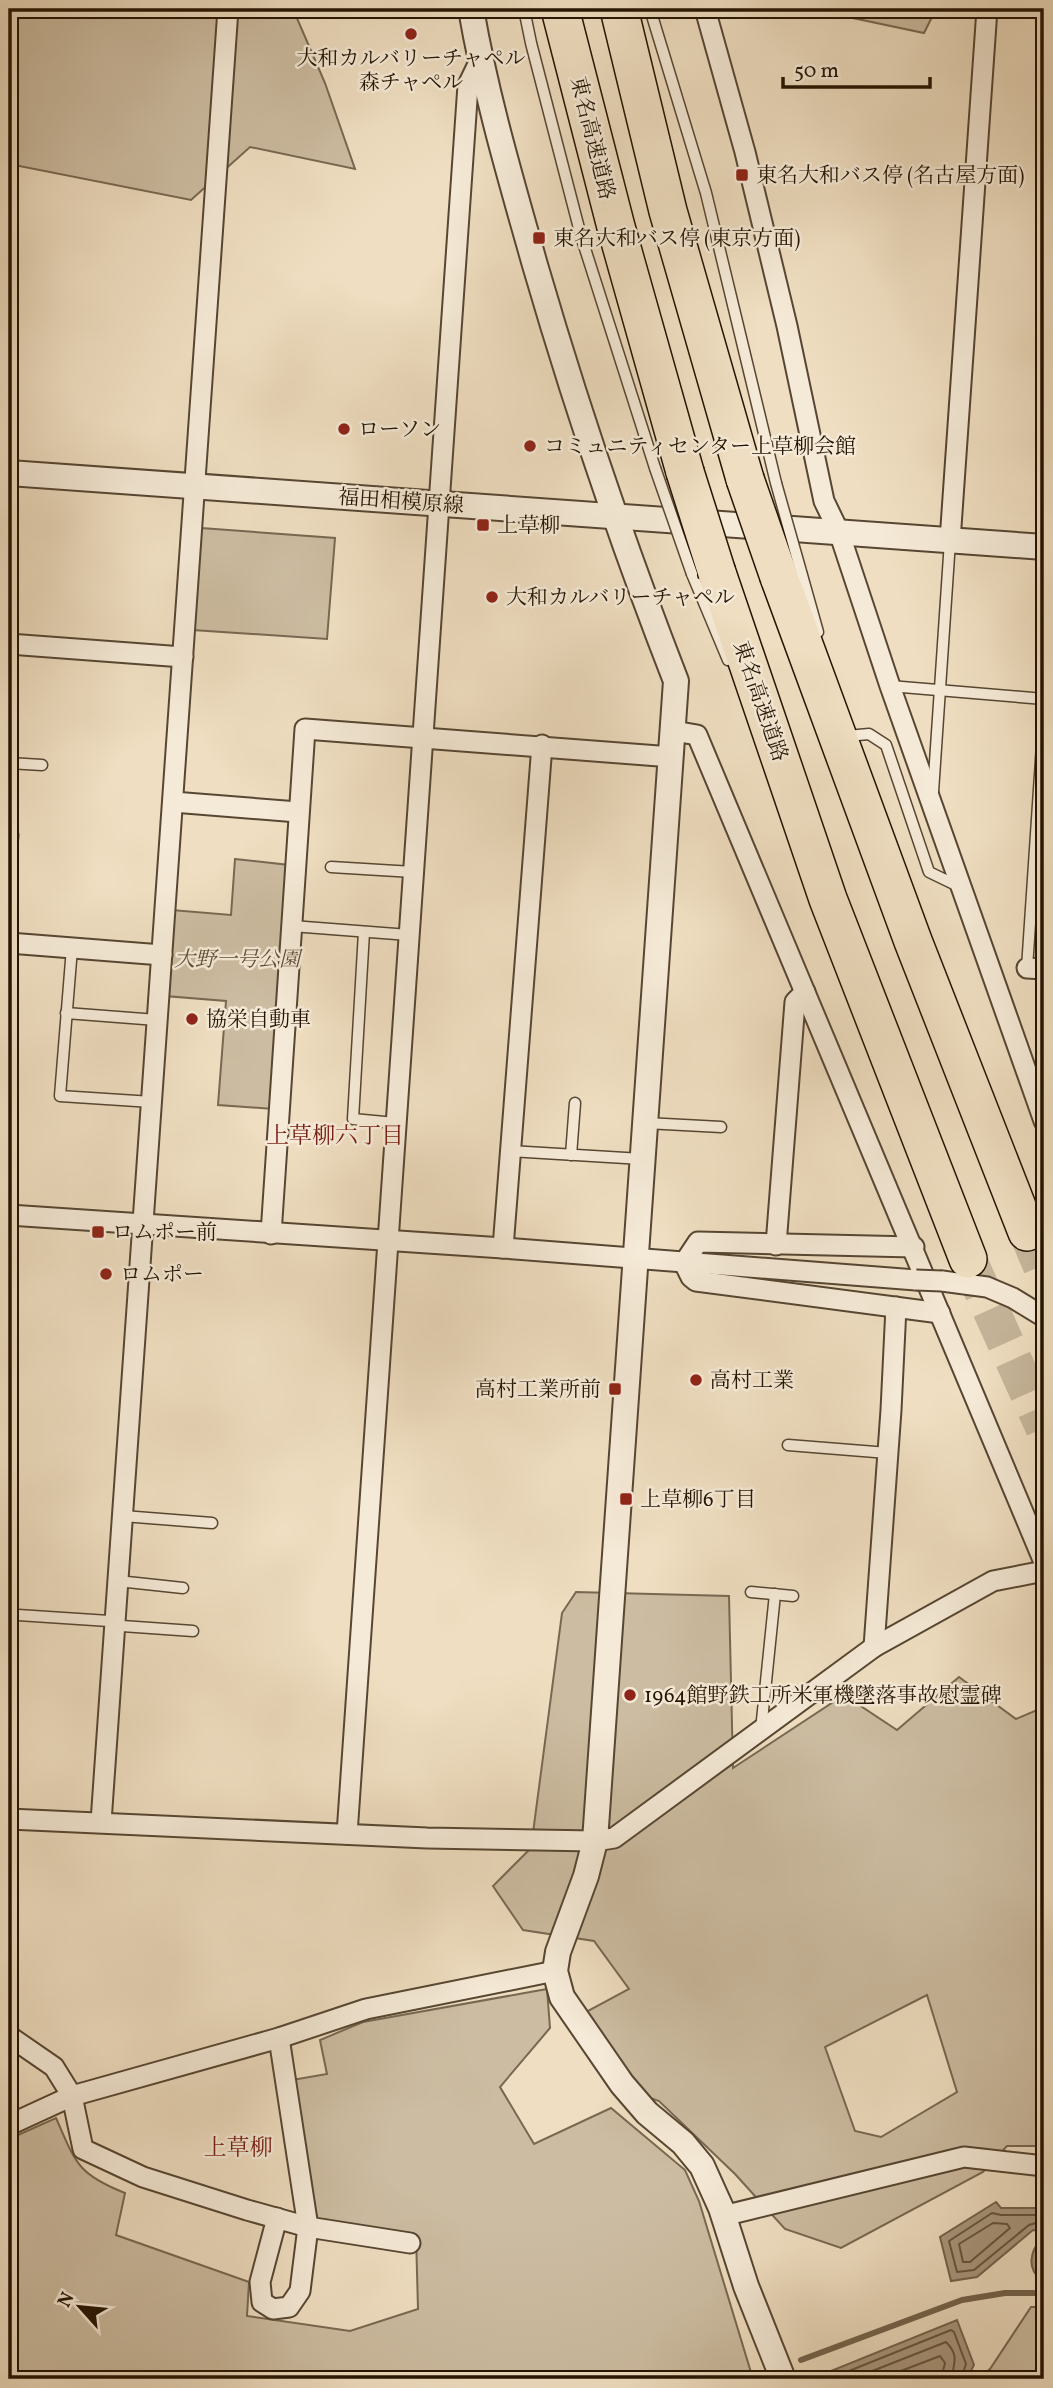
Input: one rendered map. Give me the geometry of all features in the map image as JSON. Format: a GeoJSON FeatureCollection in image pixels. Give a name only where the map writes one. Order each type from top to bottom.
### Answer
{"type":"FeatureCollection","features":[{"type":"Feature","properties":{"kind":"highway","name":"東名高速道路"},"geometry":{"type":"LineString","coordinates":[[560,9],[616,227],[670,470],[705,574],[828,899],[956,1270]]}},
{"type":"Feature","properties":{"kind":"highway"},"geometry":{"type":"LineString","coordinates":[[619,9],[668,211],[913,941],[1027,1233]]}},
{"type":"Feature","properties":{"kind":"street"},"geometry":{"type":"LineString","coordinates":[[101,1822],[228,9]]}},
{"type":"Feature","properties":{"kind":"street"},"geometry":{"type":"LineString","coordinates":[[471,9],[499,140],[548,310],[614,515],[676,681],[595,1840],[586,1876],[558,1952],[555,1971],[562,1997],[622,2084],[647,2113],[683,2143],[702,2166],[783,2379]]}},
{"type":"Feature","properties":{"kind":"street"},"geometry":{"type":"LineString","coordinates":[[705,9],[745,152],[787,326],[824,501],[839,532],[890,686],[1044,1121]]}},
{"type":"Feature","properties":{"kind":"street"},"geometry":{"type":"LineString","coordinates":[[950,541],[987,9]]}},
{"type":"Feature","properties":{"kind":"street"},"geometry":{"type":"LineString","coordinates":[[347,1834],[468,85],[480,60]]}},
{"type":"Feature","properties":{"kind":"street","name":"福田相模原線"},"geometry":{"type":"LineString","coordinates":[[9,473],[1044,547]]}},
{"type":"Feature","properties":{"kind":"street"},"geometry":{"type":"LineString","coordinates":[[9,644],[183,657]]}},
{"type":"Feature","properties":{"kind":"street"},"geometry":{"type":"LineString","coordinates":[[271,1234],[305,729],[672,757]]}},
{"type":"Feature","properties":{"kind":"street"},"geometry":{"type":"LineString","coordinates":[[674,731],[697,735],[1044,1562]]}},
{"type":"Feature","properties":{"kind":"street"},"geometry":{"type":"LineString","coordinates":[[503,1248],[542,746]]}},
{"type":"Feature","properties":{"kind":"street"},"geometry":{"type":"LineString","coordinates":[[173,802],[298,811]]}},
{"type":"Feature","properties":{"kind":"street"},"geometry":{"type":"LineString","coordinates":[[9,943],[162,956]]}},
{"type":"Feature","properties":{"kind":"street"},"geometry":{"type":"LineString","coordinates":[[776,1245],[795,1002],[805,992]]}},
{"type":"Feature","properties":{"kind":"street"},"geometry":{"type":"LineString","coordinates":[[9,1214],[916,1280],[956,1270],[1013,1298],[1044,1317]]}},
{"type":"Feature","properties":{"kind":"street"},"geometry":{"type":"LineString","coordinates":[[684,1263],[698,1242],[914,1247]]}},
{"type":"Feature","properties":{"kind":"street"},"geometry":{"type":"LineString","coordinates":[[684,1263],[696,1281],[940,1313]]}},
{"type":"Feature","properties":{"kind":"street"},"geometry":{"type":"LineString","coordinates":[[874,1647],[896,1307]]}},
{"type":"Feature","properties":{"kind":"street"},"geometry":{"type":"LineString","coordinates":[[9,1819],[427,1838],[614,1838],[874,1647],[993,1581],[1044,1571]]}},
{"type":"Feature","properties":{"kind":"street"},"geometry":{"type":"LineString","coordinates":[[9,2125],[72,2096],[279,2038],[366,2008],[555,1971]]}},
{"type":"Feature","properties":{"kind":"street"},"geometry":{"type":"LineString","coordinates":[[9,2036],[54,2067],[72,2096],[83,2149],[144,2177],[308,2227],[410,2243]]}},
{"type":"Feature","properties":{"kind":"street"},"geometry":{"type":"LineString","coordinates":[[277,2218],[260,2282],[262,2302],[273,2309],[289,2307],[300,2291],[308,2227],[279,2038]]}},
{"type":"Feature","properties":{"kind":"street"},"geometry":{"type":"LineString","coordinates":[[723,2216],[964,2157],[1044,2166]]}},
{"type":"Feature","properties":{"kind":"lane"},"geometry":{"type":"LineString","coordinates":[[524,9],[581,236],[670,470]]}},
{"type":"Feature","properties":{"kind":"lane"},"geometry":{"type":"LineString","coordinates":[[650,9],[706,193],[760,481]]}},
{"type":"Feature","properties":{"kind":"lane"},"geometry":{"type":"LineString","coordinates":[[932,806],[950,541]]}},
{"type":"Feature","properties":{"kind":"lane"},"geometry":{"type":"LineString","coordinates":[[705,574],[734,674]]}},
{"type":"Feature","properties":{"kind":"lane"},"geometry":{"type":"LineString","coordinates":[[790,576],[821,642]]}},
{"type":"Feature","properties":{"kind":"lane"},"geometry":{"type":"LineString","coordinates":[[890,686],[1044,699]]}},
{"type":"Feature","properties":{"kind":"lane"},"geometry":{"type":"LineString","coordinates":[[839,709],[913,941]]}},
{"type":"Feature","properties":{"kind":"lane"},"geometry":{"type":"LineString","coordinates":[[1035,968],[1044,715]]}},
{"type":"Feature","properties":{"kind":"lane"},"geometry":{"type":"LineString","coordinates":[[847,736],[869,734],[886,745],[929,872],[961,887]]}},
{"type":"Feature","properties":{"kind":"lane"},"geometry":{"type":"LineString","coordinates":[[765,749],[828,899]]}},
{"type":"Feature","properties":{"kind":"lane"},"geometry":{"type":"LineString","coordinates":[[9,762],[42,765]]}},
{"type":"Feature","properties":{"kind":"lane"},"geometry":{"type":"LineString","coordinates":[[9,835],[13,835],[9,885]]}},
{"type":"Feature","properties":{"kind":"lane"},"geometry":{"type":"LineString","coordinates":[[331,867],[413,872]]}},
{"type":"Feature","properties":{"kind":"lane"},"geometry":{"type":"LineString","coordinates":[[292,926],[409,935]]}},
{"type":"Feature","properties":{"kind":"lane"},"geometry":{"type":"LineString","coordinates":[[365,932],[353,1119],[395,1123]]}},
{"type":"Feature","properties":{"kind":"lane"},"geometry":{"type":"LineString","coordinates":[[72,948],[60,1096],[152,1102]]}},
{"type":"Feature","properties":{"kind":"lane"},"geometry":{"type":"LineString","coordinates":[[66,1013],[157,1020]]}},
{"type":"Feature","properties":{"kind":"lane"},"geometry":{"type":"LineString","coordinates":[[571,1155],[575,1103]]}},
{"type":"Feature","properties":{"kind":"lane"},"geometry":{"type":"LineString","coordinates":[[646,1123],[721,1127]]}},
{"type":"Feature","properties":{"kind":"lane"},"geometry":{"type":"LineString","coordinates":[[510,1151],[644,1160]]}},
{"type":"Feature","properties":{"kind":"lane"},"geometry":{"type":"LineString","coordinates":[[788,1445],[888,1453]]}},
{"type":"Feature","properties":{"kind":"lane"},"geometry":{"type":"LineString","coordinates":[[122,1516],[212,1522]]}},
{"type":"Feature","properties":{"kind":"lane"},"geometry":{"type":"LineString","coordinates":[[118,1581],[183,1588]]}},
{"type":"Feature","properties":{"kind":"lane"},"geometry":{"type":"LineString","coordinates":[[751,1592],[793,1596]]}},
{"type":"Feature","properties":{"kind":"lane"},"geometry":{"type":"LineString","coordinates":[[761,1730],[775,1594]]}},
{"type":"Feature","properties":{"kind":"lane"},"geometry":{"type":"LineString","coordinates":[[18,1615],[193,1631]]}},
{"type":"Feature","properties":{"kind":"green space"},"geometry":{"type":"Polygon","coordinates":[[[9,9],[293,9],[325,83],[355,169],[250,147],[191,200],[9,164],[9,9]]]}},
{"type":"Feature","properties":{"kind":"green space"},"geometry":{"type":"Polygon","coordinates":[[[810,9],[936,9],[924,33],[810,9]]]}},
{"type":"Feature","properties":{"kind":"green space"},"geometry":{"type":"Polygon","coordinates":[[[201,528],[335,538],[327,639],[193,630],[201,528]]]}},
{"type":"Feature","properties":{"kind":"green space","name":"大野一号公園"},"geometry":{"type":"Polygon","coordinates":[[[235,859],[289,865],[273,1109],[218,1105],[226,1001],[165,996],[172,910],[231,915],[235,859]]]}},
{"type":"Feature","properties":{"kind":"green space"},"geometry":{"type":"Polygon","coordinates":[[[576,1592],[729,1596],[733,1768],[844,1695],[897,1730],[959,1677],[1016,1719],[1044,1707],[1044,2146],[1007,2146],[983,2172],[841,2248],[785,2229],[735,2174],[659,2101],[642,2095],[584,2013],[629,1989],[594,1941],[523,1930],[493,1886],[531,1848],[562,1613],[576,1592]],[[927,1995],[825,2047],[855,2131],[881,2137],[957,2092],[927,1995]]]}},
{"type":"Feature","properties":{"kind":"green space"},"geometry":{"type":"Polygon","coordinates":[[[547,1989],[550,2028],[500,2087],[534,2144],[611,2108],[685,2170],[699,2201],[753,2379],[9,2379],[9,2139],[56,2118],[68,2146],[87,2173],[125,2193],[116,2235],[249,2282],[247,2316],[350,2331],[418,2309],[416,2235],[318,2224],[292,2080],[327,2074],[320,2040],[363,2022],[547,1989]]]}},
{"type":"Feature","properties":{"kind":"green space"},"geometry":{"type":"Polygon","coordinates":[[[1031,2307],[1044,2307],[1044,2379],[977,2379],[990,2369],[1031,2307]]]}},
{"type":"Feature","properties":{"kind":"water"},"geometry":{"type":"Polygon","coordinates":[[[996,2202],[1001,2208],[1044,2208],[1044,2225],[1038,2231],[1033,2230],[977,2277],[951,2281],[940,2237],[996,2202]]]}},
{"type":"Feature","properties":{"kind":"water"},"geometry":{"type":"Polygon","coordinates":[[[1044,2237],[1044,2275],[1037,2276],[1031,2260],[1037,2245],[1044,2237]]]}},
{"type":"Feature","properties":{"kind":"water"},"geometry":{"type":"Polygon","coordinates":[[[957,2320],[974,2365],[967,2378],[816,2377],[957,2320]]]}},
{"type":"Feature","properties":{"kind":"waterway"},"geometry":{"type":"LineString","coordinates":[[801,2360],[962,2300],[1005,2293],[1044,2293]]}},
{"type":"Feature","properties":{"kind":"tunnel"},"geometry":{"type":"LineString","coordinates":[[1027,1232],[1044,1272]]}},
{"type":"Feature","properties":{"kind":"tunnel"},"geometry":{"type":"LineString","coordinates":[[968,1259],[1044,1428]]}},
{"type":"Feature","properties":{"kind":"place","name":"大和カルバリーチャペル 森チャペル"},"geometry":{"type":"Point","coordinates":[411,34]}},
{"type":"Feature","properties":{"kind":"place","name":"東名大和バス停 (名古屋方面)"},"geometry":{"type":"Point","coordinates":[742,175]}},
{"type":"Feature","properties":{"kind":"place","name":"東名大和バス停 (東京方面)"},"geometry":{"type":"Point","coordinates":[539,238]}},
{"type":"Feature","properties":{"kind":"place","name":"ローソン"},"geometry":{"type":"Point","coordinates":[344,429]}},
{"type":"Feature","properties":{"kind":"place","name":"コミュニティセンター上草柳会館"},"geometry":{"type":"Point","coordinates":[530,446]}},
{"type":"Feature","properties":{"kind":"place","name":"上草柳"},"geometry":{"type":"Point","coordinates":[483,525]}},
{"type":"Feature","properties":{"kind":"place","name":"大和カルバリーチャペル"},"geometry":{"type":"Point","coordinates":[492,597]}},
{"type":"Feature","properties":{"kind":"place","name":"協栄自動車"},"geometry":{"type":"Point","coordinates":[192,1019]}},
{"type":"Feature","properties":{"kind":"place","name":"ロムポー前"},"geometry":{"type":"Point","coordinates":[98,1232]}},
{"type":"Feature","properties":{"kind":"place","name":"ロムポー"},"geometry":{"type":"Point","coordinates":[106,1274]}},
{"type":"Feature","properties":{"kind":"place","name":"高村工業"},"geometry":{"type":"Point","coordinates":[696,1380]}},
{"type":"Feature","properties":{"kind":"place","name":"高村工業所前"},"geometry":{"type":"Point","coordinates":[615,1389]}},
{"type":"Feature","properties":{"kind":"place","name":"上草柳6丁目"},"geometry":{"type":"Point","coordinates":[626,1499]}},
{"type":"Feature","properties":{"kind":"place","name":"1964館野鉄工所米軍機墜落事故慰霊碑"},"geometry":{"type":"Point","coordinates":[630,1695]}},
{"type":"Feature","properties":{"kind":"district","name":"上草柳六丁目"},"geometry":{"type":"Point","coordinates":[335,1135]}},
{"type":"Feature","properties":{"kind":"district","name":"上草柳"},"geometry":{"type":"Point","coordinates":[238,2147]}}]}
